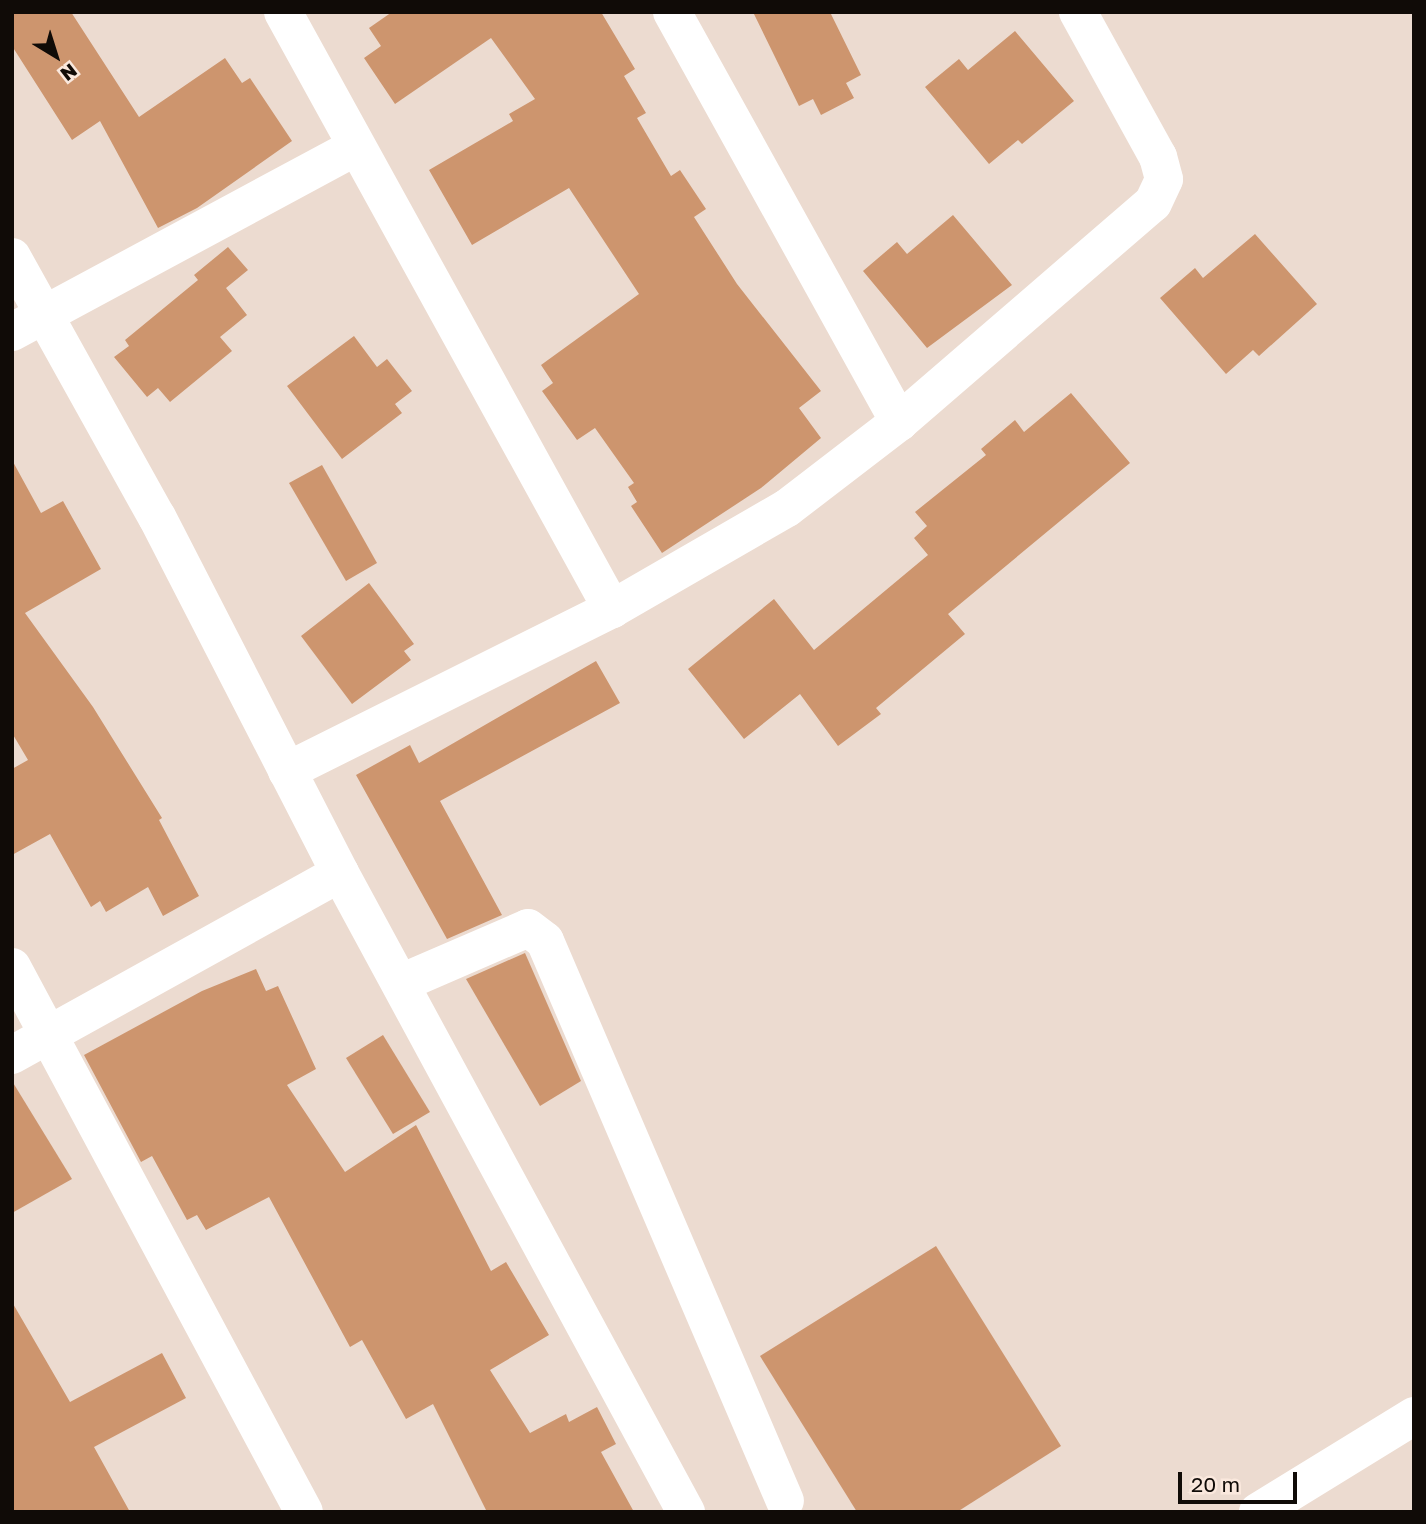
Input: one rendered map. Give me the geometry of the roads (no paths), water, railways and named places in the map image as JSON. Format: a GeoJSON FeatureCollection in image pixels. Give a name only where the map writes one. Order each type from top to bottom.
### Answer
{"type":"FeatureCollection","features":[{"type":"Feature","properties":{"kind":"street"},"geometry":{"type":"LineString","coordinates":[[283,12],[612,609]]}},
{"type":"Feature","properties":{"kind":"street"},"geometry":{"type":"LineString","coordinates":[[673,12],[899,422]]}},
{"type":"Feature","properties":{"kind":"street"},"geometry":{"type":"LineString","coordinates":[[287,771],[612,609],[787,508],[899,422],[1153,203],[1164,178],[1158,157],[1078,12]]}},
{"type":"Feature","properties":{"kind":"street"},"geometry":{"type":"LineString","coordinates":[[29,324],[356,147]]}},
{"type":"Feature","properties":{"kind":"street"},"geometry":{"type":"LineString","coordinates":[[12,257],[29,324],[157,517],[340,873],[686,1512]]}},
{"type":"Feature","properties":{"kind":"street"},"geometry":{"type":"LineString","coordinates":[[12,1055],[340,873]]}},
{"type":"Feature","properties":{"kind":"street"},"geometry":{"type":"LineString","coordinates":[[401,983],[528,928],[545,941],[785,1502]]}},
{"type":"Feature","properties":{"kind":"street"},"geometry":{"type":"LineString","coordinates":[[12,967],[304,1512]]}},
{"type":"Feature","properties":{"kind":"street"},"geometry":{"type":"LineString","coordinates":[[1258,1512],[1414,1416]]}}]}
